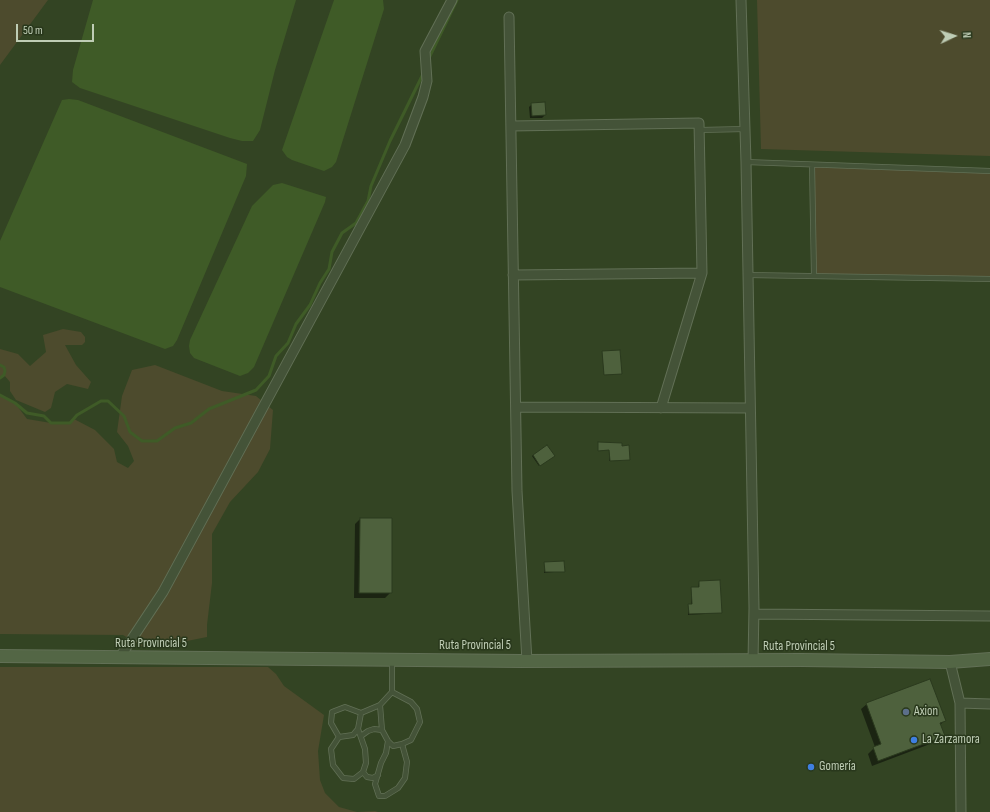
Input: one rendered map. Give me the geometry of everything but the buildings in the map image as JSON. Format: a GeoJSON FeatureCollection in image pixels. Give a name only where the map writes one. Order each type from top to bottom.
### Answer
{"type":"FeatureCollection","features":[{"type":"Feature","properties":{"kind":"main road","name":"Ruta Provincial 5"},"geometry":{"type":"LineString","coordinates":[[0,656],[524,661],[950,662]]}},
{"type":"Feature","properties":{"kind":"main road"},"geometry":{"type":"LineString","coordinates":[[950,662],[990,659]]}},
{"type":"Feature","properties":{"kind":"main road"},"geometry":{"type":"LineString","coordinates":[[950,662],[990,667]]}},
{"type":"Feature","properties":{"kind":"street"},"geometry":{"type":"LineString","coordinates":[[120,657],[162,592],[405,145],[423,97],[427,81],[425,51],[452,0]]}},
{"type":"Feature","properties":{"kind":"street"},"geometry":{"type":"LineString","coordinates":[[741,0],[746,162],[754,614],[753,661]]}},
{"type":"Feature","properties":{"kind":"street"},"geometry":{"type":"LineString","coordinates":[[509,17],[517,491],[522,575],[524,661]]}},
{"type":"Feature","properties":{"kind":"street"},"geometry":{"type":"LineString","coordinates":[[511,126],[699,123],[702,273],[661,408]]}},
{"type":"Feature","properties":{"kind":"street"},"geometry":{"type":"LineString","coordinates":[[514,275],[702,273]]}},
{"type":"Feature","properties":{"kind":"street"},"geometry":{"type":"LineString","coordinates":[[516,407],[750,408]]}},
{"type":"Feature","properties":{"kind":"street"},"geometry":{"type":"LineString","coordinates":[[754,614],[990,616]]}},
{"type":"Feature","properties":{"kind":"street"},"geometry":{"type":"LineString","coordinates":[[950,662],[960,703],[961,812]]}},
{"type":"Feature","properties":{"kind":"street"},"geometry":{"type":"LineString","coordinates":[[960,703],[990,704]]}},
{"type":"Feature","properties":{"kind":"lane"},"geometry":{"type":"LineString","coordinates":[[700,130],[745,129]]}},
{"type":"Feature","properties":{"kind":"lane"},"geometry":{"type":"LineString","coordinates":[[746,162],[990,171]]}},
{"type":"Feature","properties":{"kind":"lane"},"geometry":{"type":"LineString","coordinates":[[812,165],[814,276]]}},
{"type":"Feature","properties":{"kind":"lane"},"geometry":{"type":"LineString","coordinates":[[748,275],[990,279]]}},
{"type":"Feature","properties":{"kind":"lane"},"geometry":{"type":"LineString","coordinates":[[339,737],[331,723],[332,712],[345,707],[361,712],[380,705],[392,692],[392,660]]}},
{"type":"Feature","properties":{"kind":"lane"},"geometry":{"type":"LineString","coordinates":[[380,705],[382,730],[388,742],[393,746],[411,740],[420,722],[417,710],[411,702],[392,692]]}},
{"type":"Feature","properties":{"kind":"lane"},"geometry":{"type":"LineString","coordinates":[[358,729],[365,749],[366,763],[363,772],[354,779],[343,778],[332,764],[331,749],[339,737],[353,735],[358,729],[361,712]]}},
{"type":"Feature","properties":{"kind":"lane"},"geometry":{"type":"LineString","coordinates":[[361,736],[374,729],[382,730]]}},
{"type":"Feature","properties":{"kind":"lane"},"geometry":{"type":"LineString","coordinates":[[388,742],[386,753],[375,784],[379,796],[385,796],[398,788],[405,778],[407,762],[402,744]]}},
{"type":"Feature","properties":{"kind":"lane"},"geometry":{"type":"LineString","coordinates":[[363,772],[367,777],[373,778],[378,775]]}},
{"type":"Feature","properties":{"kind":"shaded area"},"geometry":{"type":"Polygon","coordinates":[[[0,0],[48,0],[0,65],[0,0]]]}},
{"type":"Feature","properties":{"kind":"shaded area"},"geometry":{"type":"Polygon","coordinates":[[[93,0],[296,0],[275,70],[260,130],[253,141],[242,141],[230,138],[80,88],[72,82],[73,70],[93,0]]]}},
{"type":"Feature","properties":{"kind":"shaded area"},"geometry":{"type":"Polygon","coordinates":[[[334,0],[383,0],[384,9],[336,162],[332,167],[324,171],[292,160],[287,157],[282,150],[334,0]]]}},
{"type":"Feature","properties":{"kind":"shaded area"},"geometry":{"type":"Polygon","coordinates":[[[757,0],[990,0],[990,156],[761,149],[757,0]]]}},
{"type":"Feature","properties":{"kind":"shaded area"},"geometry":{"type":"Polygon","coordinates":[[[62,100],[78,100],[247,164],[246,176],[177,340],[173,346],[165,349],[0,287],[0,241],[62,100]]]}},
{"type":"Feature","properties":{"kind":"shaded area"},"geometry":{"type":"Polygon","coordinates":[[[812,165],[990,171],[990,279],[814,276],[812,165]]]}},
{"type":"Feature","properties":{"kind":"shaded area"},"geometry":{"type":"Polygon","coordinates":[[[282,183],[326,197],[325,202],[254,367],[248,373],[240,376],[194,358],[190,353],[190,340],[252,206],[273,185],[282,183]]]}},
{"type":"Feature","properties":{"kind":"shaded area"},"geometry":{"type":"Polygon","coordinates":[[[63,329],[81,332],[85,337],[85,342],[82,345],[65,345],[76,365],[91,382],[88,389],[67,384],[55,392],[51,408],[45,412],[16,400],[10,391],[10,382],[4,375],[0,378],[0,349],[18,354],[30,366],[46,352],[43,335],[63,329]]]}},
{"type":"Feature","properties":{"kind":"shaded area"},"geometry":{"type":"Polygon","coordinates":[[[155,365],[222,391],[256,396],[273,410],[270,449],[258,472],[230,502],[212,534],[212,583],[207,637],[177,643],[143,647],[123,635],[0,634],[0,395],[15,403],[27,419],[51,423],[70,423],[74,419],[95,430],[114,449],[117,462],[128,468],[134,461],[128,446],[117,432],[122,396],[132,370],[155,365]]]}},
{"type":"Feature","properties":{"kind":"shaded area"},"geometry":{"type":"Polygon","coordinates":[[[0,667],[268,667],[276,674],[284,686],[324,715],[318,751],[320,780],[325,793],[339,807],[357,812],[0,812],[0,667]]]}},
{"type":"Feature","properties":{"kind":"shaded area"},"geometry":{"type":"Polygon","coordinates":[[[375,811],[378,812],[357,812],[375,811]]]}},
{"type":"Feature","properties":{"kind":"waterway"},"geometry":{"type":"LineString","coordinates":[[429,58],[457,0]]}},
{"type":"Feature","properties":{"kind":"waterway"},"geometry":{"type":"LineString","coordinates":[[0,395],[15,403],[27,413],[44,416],[51,423],[70,423],[77,415],[101,401],[108,401],[124,416],[130,432],[142,441],[157,441],[175,428],[191,423],[209,409],[256,390],[269,376],[276,356],[288,343],[296,324],[310,305],[320,283],[329,269],[332,252],[342,233],[356,223],[368,201],[371,186],[390,141],[424,72]]}},
{"type":"Feature","properties":{"kind":"waterway"},"geometry":{"type":"LineString","coordinates":[[0,365],[4,367],[5,371],[4,375],[0,378]]}},
{"type":"Feature","properties":{"kind":"place","name":"Axion"},"geometry":{"type":"Point","coordinates":[906,712]}},
{"type":"Feature","properties":{"kind":"place","name":"La Zarzamora"},"geometry":{"type":"Point","coordinates":[914,740]}},
{"type":"Feature","properties":{"kind":"place","name":"Gomería"},"geometry":{"type":"Point","coordinates":[811,767]}}]}
